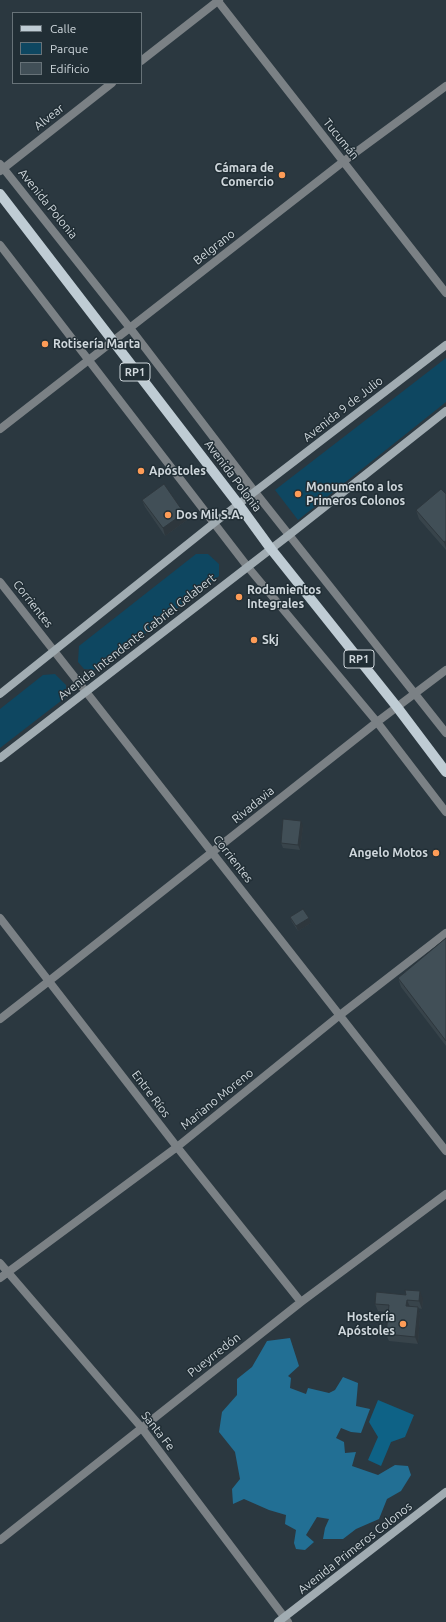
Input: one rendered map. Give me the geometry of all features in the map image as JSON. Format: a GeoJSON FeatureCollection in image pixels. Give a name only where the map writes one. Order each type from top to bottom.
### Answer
{"type":"FeatureCollection","features":[{"type":"Feature","properties":{"kind":"main road","name":"Avenida Polonia"},"geometry":{"type":"LineString","coordinates":[[0,194],[239,504],[271,549],[397,707],[446,772]]}},
{"type":"Feature","properties":{"kind":"main road","name":"Avenida 9 de Julio"},"geometry":{"type":"LineString","coordinates":[[255,492],[446,345]]}},
{"type":"Feature","properties":{"kind":"main road"},"geometry":{"type":"LineString","coordinates":[[289,535],[446,411]]}},
{"type":"Feature","properties":{"kind":"main road"},"geometry":{"type":"LineString","coordinates":[[0,694],[255,492]]}},
{"type":"Feature","properties":{"kind":"main road","name":"Avenida Intendente Gabriel Gelabert"},"geometry":{"type":"LineString","coordinates":[[0,758],[289,535]]}},
{"type":"Feature","properties":{"kind":"main road","name":"Avenida Primeros Colonos"},"geometry":{"type":"LineString","coordinates":[[283,1620],[446,1492]]}},
{"type":"Feature","properties":{"kind":"street"},"geometry":{"type":"LineString","coordinates":[[142,60],[218,0]]}},
{"type":"Feature","properties":{"kind":"street","name":"Tucumán"},"geometry":{"type":"LineString","coordinates":[[218,0],[446,293]]}},
{"type":"Feature","properties":{"kind":"street","name":"Alvear"},"geometry":{"type":"LineString","coordinates":[[1,168],[111,84]]}},
{"type":"Feature","properties":{"kind":"street","name":"Belgrano"},"geometry":{"type":"LineString","coordinates":[[0,429],[344,161],[446,86]]}},
{"type":"Feature","properties":{"kind":"street","name":"Avenida Polonia"},"geometry":{"type":"LineString","coordinates":[[1,168],[130,328],[255,492],[416,693],[446,733]]}},
{"type":"Feature","properties":{"kind":"street"},"geometry":{"type":"LineString","coordinates":[[0,245],[87,360],[214,523],[377,722],[446,812]]}},
{"type":"Feature","properties":{"kind":"street","name":"Corrientes"},"geometry":{"type":"LineString","coordinates":[[0,582],[446,1151]]}},
{"type":"Feature","properties":{"kind":"street","name":"Rivadavia"},"geometry":{"type":"LineString","coordinates":[[0,1019],[213,853],[377,722],[446,670]]}},
{"type":"Feature","properties":{"kind":"street","name":"Entre Ríos"},"geometry":{"type":"LineString","coordinates":[[0,918],[177,1147],[301,1302]]}},
{"type":"Feature","properties":{"kind":"street","name":"Mariano Moreno"},"geometry":{"type":"LineString","coordinates":[[0,1278],[177,1147],[340,1015],[446,933]]}},
{"type":"Feature","properties":{"kind":"street","name":"Pueyrredón"},"geometry":{"type":"LineString","coordinates":[[0,1540],[301,1302],[446,1194]]}},
{"type":"Feature","properties":{"kind":"street","name":"Santa Fe"},"geometry":{"type":"LineString","coordinates":[[0,1263],[7,1273],[141,1427],[283,1620]]}},
{"type":"Feature","properties":{"kind":"green space"},"geometry":{"type":"Polygon","coordinates":[[[446,358],[446,402],[298,520],[275,490],[446,358]]]}},
{"type":"Feature","properties":{"kind":"green space"},"geometry":{"type":"Polygon","coordinates":[[[196,554],[208,554],[219,564],[219,576],[98,670],[84,669],[78,662],[79,646],[196,554]]]}},
{"type":"Feature","properties":{"kind":"green space"},"geometry":{"type":"Polygon","coordinates":[[[55,674],[66,685],[66,697],[0,748],[0,709],[43,675],[55,674]]]}},
{"type":"Feature","properties":{"kind":"shaded area"},"geometry":{"type":"Polygon","coordinates":[[[290,1338],[299,1366],[288,1376],[291,1378],[290,1388],[306,1394],[308,1388],[329,1393],[335,1390],[343,1377],[358,1383],[356,1406],[370,1409],[361,1433],[351,1432],[341,1428],[336,1438],[344,1442],[345,1453],[356,1452],[352,1466],[378,1475],[395,1465],[408,1466],[411,1475],[401,1491],[387,1499],[379,1519],[356,1529],[343,1539],[323,1539],[325,1528],[329,1519],[317,1517],[306,1535],[314,1542],[305,1550],[296,1549],[294,1543],[296,1530],[285,1524],[286,1515],[269,1510],[244,1499],[233,1504],[232,1489],[240,1479],[235,1452],[219,1432],[222,1412],[237,1395],[237,1379],[252,1367],[267,1341],[290,1338]]]}},
{"type":"Feature","properties":{"kind":"shaded area"},"geometry":{"type":"Polygon","coordinates":[[[378,1400],[414,1415],[405,1437],[391,1442],[381,1466],[368,1460],[378,1437],[369,1422],[378,1400]]]}},
{"type":"Feature","properties":{"kind":"building"},"geometry":{"type":"Polygon","coordinates":[[[164,484],[184,513],[163,528],[142,500],[164,484]]]}},
{"type":"Feature","properties":{"kind":"building"},"geometry":{"type":"Polygon","coordinates":[[[441,489],[446,494],[446,541],[444,542],[416,510],[441,489]]]}},
{"type":"Feature","properties":{"kind":"building"},"geometry":{"type":"Polygon","coordinates":[[[283,819],[301,821],[298,845],[281,843],[283,819]]]}},
{"type":"Feature","properties":{"kind":"building"},"geometry":{"type":"Polygon","coordinates":[[[303,909],[309,918],[296,926],[290,917],[303,909]]]}},
{"type":"Feature","properties":{"kind":"building"},"geometry":{"type":"Polygon","coordinates":[[[446,938],[446,1041],[398,978],[446,938]]]}},
{"type":"Feature","properties":{"kind":"building"},"geometry":{"type":"Polygon","coordinates":[[[405,1290],[420,1291],[419,1301],[407,1300],[406,1306],[418,1307],[415,1337],[386,1334],[389,1305],[375,1304],[376,1292],[406,1295],[405,1290]]]}},
{"type":"Feature","properties":{"kind":"place","name":"Cámara de Comercio"},"geometry":{"type":"Point","coordinates":[282,175]}},
{"type":"Feature","properties":{"kind":"place","name":"Rotisería Marta"},"geometry":{"type":"Point","coordinates":[45,344]}},
{"type":"Feature","properties":{"kind":"place","name":"Apóstoles"},"geometry":{"type":"Point","coordinates":[141,471]}},
{"type":"Feature","properties":{"kind":"place","name":"Monumento a los Primeros Colonos"},"geometry":{"type":"Point","coordinates":[298,494]}},
{"type":"Feature","properties":{"kind":"place","name":"Dos Mil S.A."},"geometry":{"type":"Point","coordinates":[168,515]}},
{"type":"Feature","properties":{"kind":"place","name":"Rodamientos Integrales"},"geometry":{"type":"Point","coordinates":[239,597]}},
{"type":"Feature","properties":{"kind":"place","name":"Skj"},"geometry":{"type":"Point","coordinates":[254,640]}},
{"type":"Feature","properties":{"kind":"place","name":"Angelo Motos"},"geometry":{"type":"Point","coordinates":[436,853]}},
{"type":"Feature","properties":{"kind":"place","name":"Hostería Apóstoles"},"geometry":{"type":"Point","coordinates":[403,1324]}}]}
